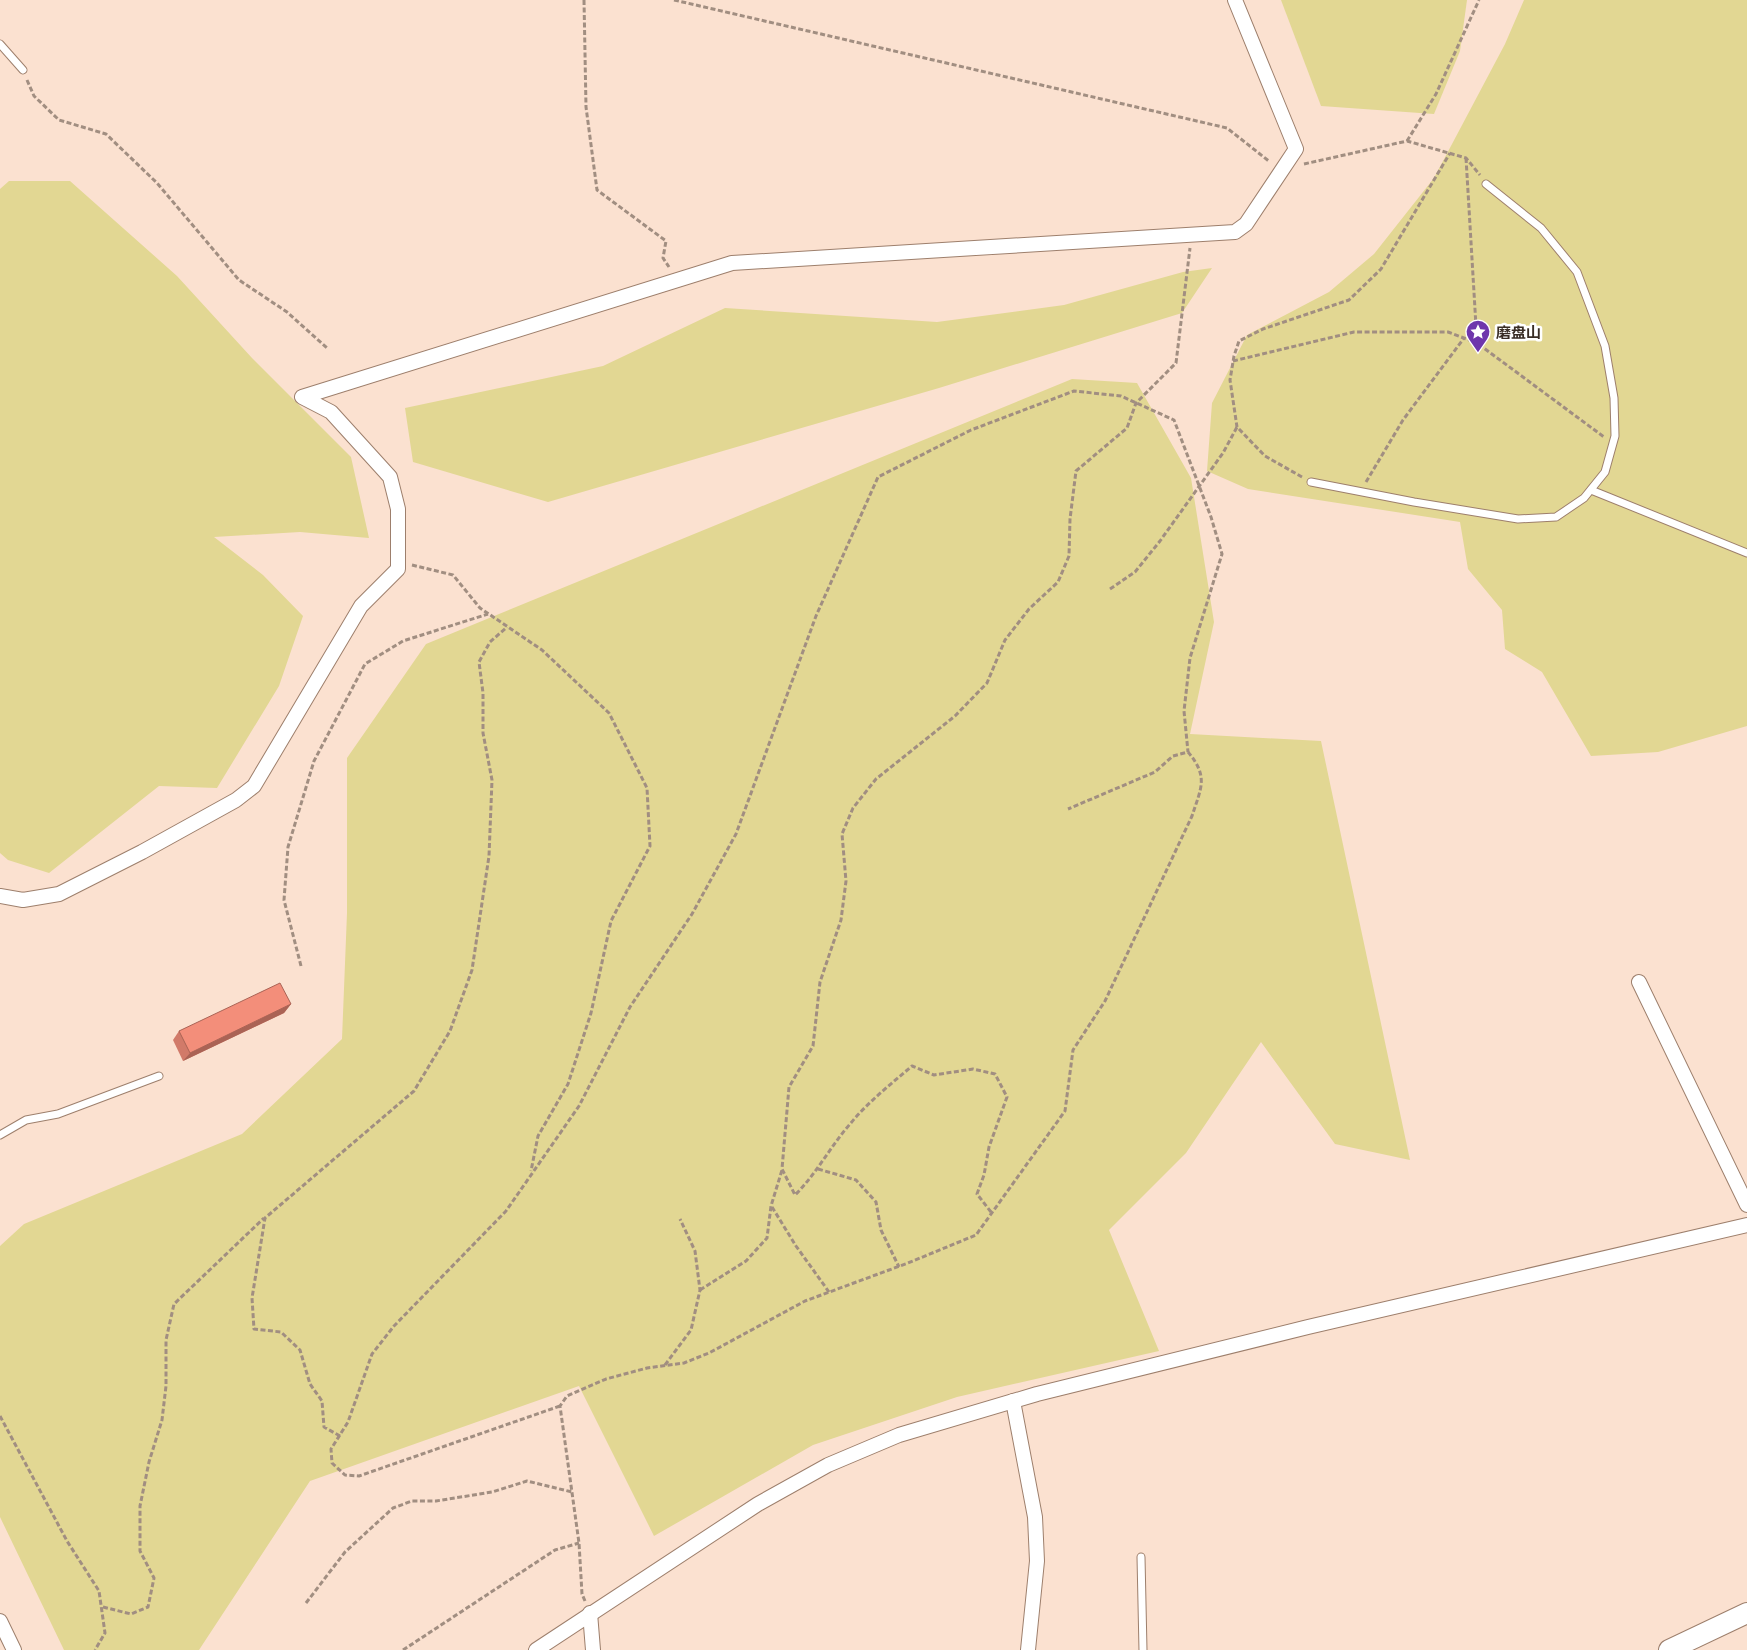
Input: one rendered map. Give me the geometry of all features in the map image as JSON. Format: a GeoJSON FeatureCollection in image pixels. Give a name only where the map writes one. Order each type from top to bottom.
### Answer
{"type":"FeatureCollection","features":[{"type":"Feature","properties":{"kind":"main road"},"geometry":{"type":"LineString","coordinates":[[1669,1650],[1747,1613]]}},
{"type":"Feature","properties":{"kind":"main road"},"geometry":{"type":"LineString","coordinates":[[1695,1650],[1747,1625]]}},
{"type":"Feature","properties":{"kind":"street"},"geometry":{"type":"LineString","coordinates":[[0,896],[23,900],[59,894],[227,805],[254,786],[361,606],[398,569],[398,509],[390,477],[331,412],[302,397],[732,262],[1235,232],[1246,224],[1296,149],[1235,0]]}},
{"type":"Feature","properties":{"kind":"street"},"geometry":{"type":"LineString","coordinates":[[1639,982],[1747,1205]]}},
{"type":"Feature","properties":{"kind":"street"},"geometry":{"type":"LineString","coordinates":[[536,1650],[758,1504],[828,1465],[899,1435],[1013,1401],[1308,1327],[1747,1225]]}},
{"type":"Feature","properties":{"kind":"street"},"geometry":{"type":"LineString","coordinates":[[1013,1401],[1035,1517],[1037,1561],[1028,1650]]}},
{"type":"Feature","properties":{"kind":"street"},"geometry":{"type":"LineString","coordinates":[[590,1613],[593,1650]]}},
{"type":"Feature","properties":{"kind":"street"},"geometry":{"type":"LineString","coordinates":[[0,1621],[14,1650]]}},
{"type":"Feature","properties":{"kind":"lane"},"geometry":{"type":"LineString","coordinates":[[0,44],[23,70]]}},
{"type":"Feature","properties":{"kind":"lane"},"geometry":{"type":"LineString","coordinates":[[1311,482],[1518,518],[1556,517],[1584,498],[1604,472],[1615,436],[1614,398],[1604,346],[1577,272],[1541,228],[1486,184]]}},
{"type":"Feature","properties":{"kind":"lane"},"geometry":{"type":"LineString","coordinates":[[1591,490],[1747,554]]}},
{"type":"Feature","properties":{"kind":"lane"},"geometry":{"type":"LineString","coordinates":[[0,1135],[26,1120],[58,1114],[160,1076]]}},
{"type":"Feature","properties":{"kind":"lane"},"geometry":{"type":"LineString","coordinates":[[1141,1557],[1143,1650]]}},
{"type":"Feature","properties":{"kind":"path"},"geometry":{"type":"LineString","coordinates":[[584,0],[586,107],[597,190],[666,241],[662,258],[678,279]]}},
{"type":"Feature","properties":{"kind":"path"},"geometry":{"type":"LineString","coordinates":[[674,0],[1227,128],[1282,171],[1327,157],[1407,141],[1466,158],[1486,184]]}},
{"type":"Feature","properties":{"kind":"path"},"geometry":{"type":"LineString","coordinates":[[1407,141],[1436,94],[1480,0]]}},
{"type":"Feature","properties":{"kind":"path"},"geometry":{"type":"LineString","coordinates":[[23,70],[34,96],[59,120],[106,134],[157,183],[239,280],[288,312],[327,348]]}},
{"type":"Feature","properties":{"kind":"path"},"geometry":{"type":"LineString","coordinates":[[1311,482],[1265,456],[1237,426],[1231,398],[1233,361],[1239,341],[1263,329],[1349,300],[1381,269],[1450,153]]}},
{"type":"Feature","properties":{"kind":"path"},"geometry":{"type":"LineString","coordinates":[[1466,158],[1477,343]]}},
{"type":"Feature","properties":{"kind":"path"},"geometry":{"type":"LineString","coordinates":[[700,1290],[746,1261],[767,1238],[771,1206],[782,1169],[789,1087],[813,1046],[820,982],[841,920],[846,881],[842,834],[853,808],[876,779],[948,722],[987,683],[1005,640],[1029,609],[1058,582],[1069,556],[1070,519],[1076,471],[1127,428],[1136,403],[1176,363],[1191,235]]}},
{"type":"Feature","properties":{"kind":"path"},"geometry":{"type":"LineString","coordinates":[[1233,361],[1354,332],[1448,332],[1477,343],[1613,443]]}},
{"type":"Feature","properties":{"kind":"path"},"geometry":{"type":"LineString","coordinates":[[1360,492],[1403,420],[1464,338]]}},
{"type":"Feature","properties":{"kind":"path"},"geometry":{"type":"LineString","coordinates":[[560,1406],[359,1476],[345,1475],[332,1463],[332,1449],[348,1422],[372,1354],[394,1326],[506,1211],[579,1106],[630,1007],[692,914],[736,834],[816,616],[878,477],[971,430],[1074,391],[1121,396],[1174,420],[1222,554],[1190,658],[1184,711],[1188,752],[1199,766],[1202,784],[1192,816],[1105,1001],[1073,1050],[1065,1111],[976,1235],[805,1301],[709,1354],[684,1363],[606,1379],[566,1396],[560,1406],[578,1543],[582,1594],[590,1613]]}},
{"type":"Feature","properties":{"kind":"path"},"geometry":{"type":"LineString","coordinates":[[1110,589],[1136,572],[1223,452],[1237,426]]}},
{"type":"Feature","properties":{"kind":"path"},"geometry":{"type":"LineString","coordinates":[[398,562],[453,575],[480,608],[542,650],[609,713],[647,788],[650,846],[611,921],[591,1013],[568,1084],[538,1136],[530,1174]]}},
{"type":"Feature","properties":{"kind":"path"},"geometry":{"type":"LineString","coordinates":[[301,966],[284,900],[288,847],[314,761],[365,664],[404,641],[489,614]]}},
{"type":"Feature","properties":{"kind":"path"},"geometry":{"type":"LineString","coordinates":[[102,1607],[131,1614],[148,1607],[154,1578],[140,1551],[140,1506],[149,1462],[162,1420],[166,1386],[166,1340],[174,1304],[265,1218],[414,1091],[450,1031],[472,970],[489,856],[492,780],[483,732],[483,693],[479,662],[490,642],[508,627]]}},
{"type":"Feature","properties":{"kind":"path"},"geometry":{"type":"LineString","coordinates":[[1068,809],[1155,772],[1173,756],[1188,752]]}},
{"type":"Feature","properties":{"kind":"path"},"geometry":{"type":"LineString","coordinates":[[782,1169],[795,1194],[818,1169],[849,1125],[869,1103],[912,1066],[934,1075],[973,1069],[995,1074],[1008,1097],[989,1147],[984,1174],[977,1194],[991,1212]]}},
{"type":"Feature","properties":{"kind":"path"},"geometry":{"type":"LineString","coordinates":[[818,1169],[856,1180],[876,1202],[880,1230],[899,1266]]}},
{"type":"Feature","properties":{"kind":"path"},"geometry":{"type":"LineString","coordinates":[[771,1206],[796,1246],[829,1292]]}},
{"type":"Feature","properties":{"kind":"path"},"geometry":{"type":"LineString","coordinates":[[265,1218],[252,1298],[254,1329],[281,1332],[300,1350],[310,1384],[322,1401],[324,1427],[340,1436]]}},
{"type":"Feature","properties":{"kind":"path"},"geometry":{"type":"LineString","coordinates":[[665,1366],[691,1330],[700,1290],[695,1251],[680,1219]]}},
{"type":"Feature","properties":{"kind":"path"},"geometry":{"type":"LineString","coordinates":[[0,1416],[67,1541],[99,1591],[105,1633],[95,1650]]}},
{"type":"Feature","properties":{"kind":"path"},"geometry":{"type":"LineString","coordinates":[[306,1603],[345,1552],[393,1508],[412,1501],[436,1501],[492,1492],[527,1481],[572,1492]]}},
{"type":"Feature","properties":{"kind":"path"},"geometry":{"type":"LineString","coordinates":[[403,1650],[555,1550],[578,1543]]}},
{"type":"Feature","properties":{"kind":"shaded area"},"geometry":{"type":"Polygon","coordinates":[[[1281,0],[1467,0],[1460,51],[1434,114],[1321,106],[1281,0]]]}},
{"type":"Feature","properties":{"kind":"shaded area"},"geometry":{"type":"Polygon","coordinates":[[[1524,0],[1747,0],[1747,726],[1658,752],[1591,756],[1542,672],[1505,649],[1502,610],[1468,569],[1460,522],[1248,489],[1207,471],[1212,403],[1247,335],[1329,292],[1374,254],[1434,178],[1505,44],[1524,0]]]}},
{"type":"Feature","properties":{"kind":"shaded area"},"geometry":{"type":"Polygon","coordinates":[[[9,181],[70,181],[177,276],[252,358],[351,457],[369,538],[300,532],[214,537],[263,575],[303,616],[279,686],[217,788],[159,786],[49,873],[8,860],[0,853],[0,189],[9,181]]]}},
{"type":"Feature","properties":{"kind":"shaded area"},"geometry":{"type":"Polygon","coordinates":[[[1212,268],[1182,313],[939,388],[548,502],[413,462],[405,408],[603,366],[725,308],[937,322],[1064,305],[1183,272],[1212,268]]]}},
{"type":"Feature","properties":{"kind":"shaded area"},"geometry":{"type":"Polygon","coordinates":[[[1072,379],[1137,383],[1191,478],[1214,622],[1190,734],[1321,741],[1410,1160],[1335,1144],[1261,1042],[1186,1153],[1109,1230],[1159,1351],[957,1397],[813,1445],[654,1536],[579,1386],[310,1481],[199,1650],[64,1650],[0,1517],[0,1246],[24,1224],[242,1134],[342,1039],[347,913],[347,758],[426,644],[1072,379]]]}},
{"type":"Feature","properties":{"kind":"building"},"geometry":{"type":"Polygon","coordinates":[[[280,983],[291,1004],[190,1053],[179,1031],[280,983]]]}},
{"type":"Feature","properties":{"kind":"place","name":"磨盘山"},"geometry":{"type":"Point","coordinates":[1478,353]}}]}
